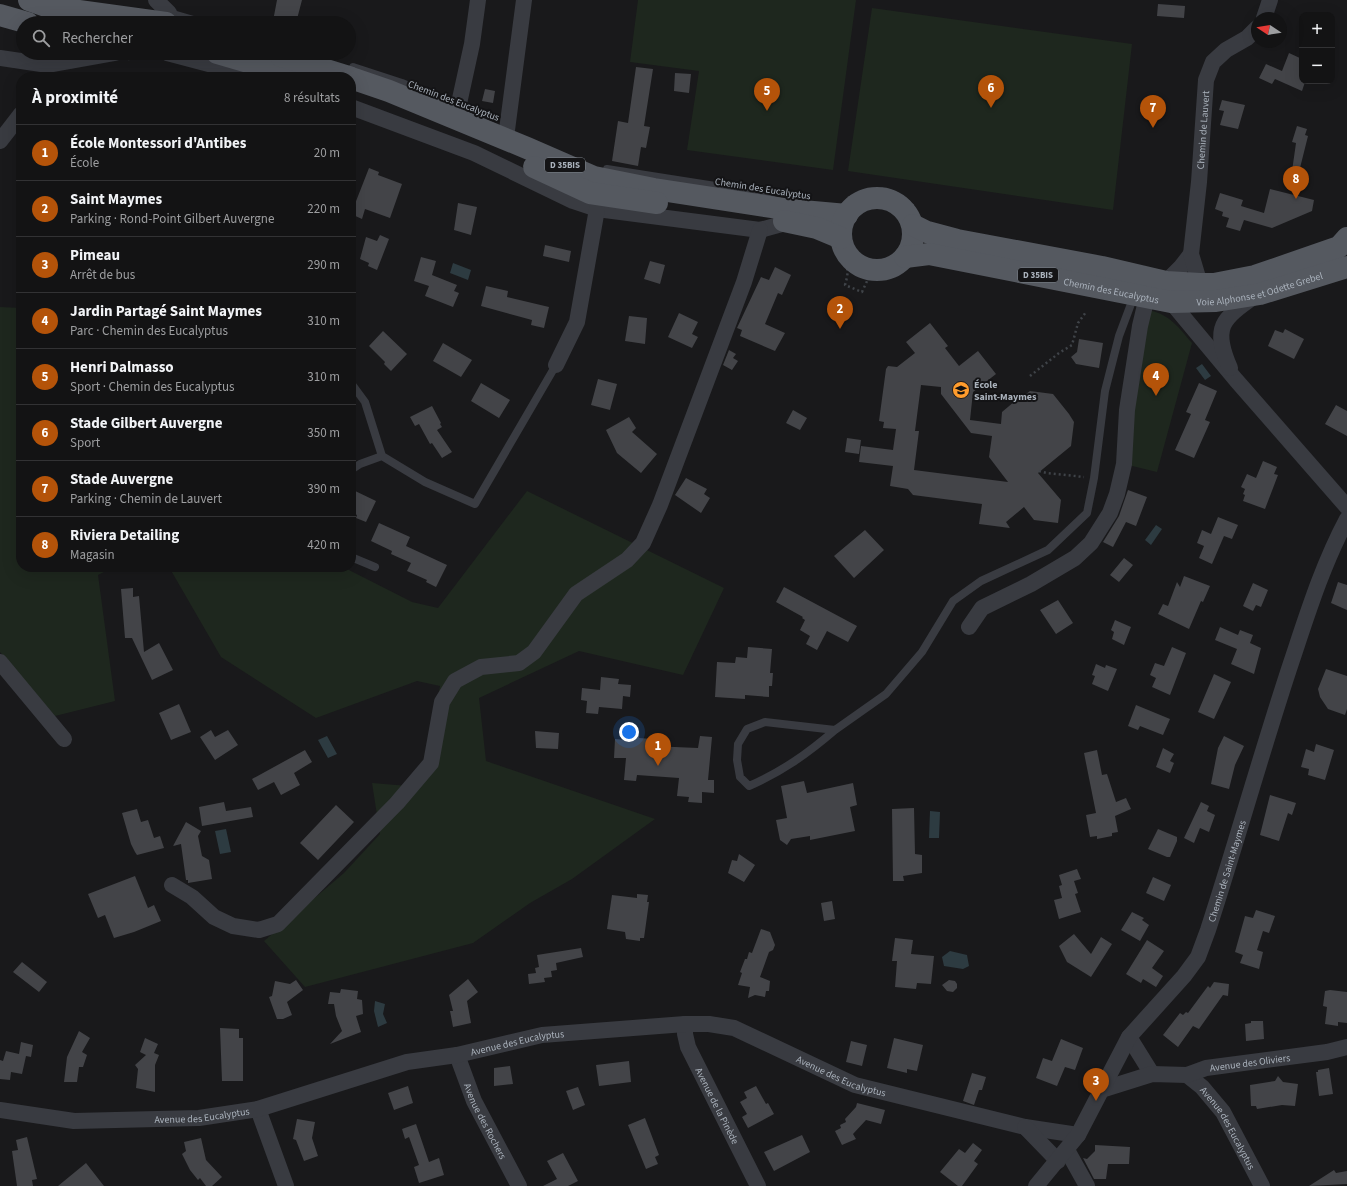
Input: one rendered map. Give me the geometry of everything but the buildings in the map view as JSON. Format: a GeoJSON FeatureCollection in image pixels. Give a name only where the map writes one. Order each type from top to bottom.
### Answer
{"type":"FeatureCollection","features":[{"type":"Feature","properties":{"kind":"main road"},"geometry":{"type":"LineString","coordinates":[[29,0],[65,9],[161,12]]}},
{"type":"Feature","properties":{"kind":"main road"},"geometry":{"type":"LineString","coordinates":[[0,16],[16,20]]}},
{"type":"Feature","properties":{"kind":"main road"},"geometry":{"type":"LineString","coordinates":[[241,60],[283,72]]}},
{"type":"Feature","properties":{"kind":"main road","name":"Chemin des Eucalyptus"},"geometry":{"type":"LineString","coordinates":[[297,60],[344,72]]}},
{"type":"Feature","properties":{"kind":"main road","name":"Chemin des Eucalyptus"},"geometry":{"type":"LineString","coordinates":[[356,76],[594,177],[790,216],[841,238]]}},
{"type":"Feature","properties":{"kind":"main road","name":"Chemin des Eucalyptus"},"geometry":{"type":"LineString","coordinates":[[356,95],[447,128],[590,192],[618,198],[790,216],[845,208]]}},
{"type":"Feature","properties":{"kind":"main road"},"geometry":{"type":"LineString","coordinates":[[877,198],[889,199],[900,205],[916,220],[912,242],[905,257],[896,265],[885,270],[873,270],[862,267],[848,255],[841,238],[845,208],[854,206],[865,200],[877,198]]}},
{"type":"Feature","properties":{"kind":"main road","name":"Chemin des Eucalyptus"},"geometry":{"type":"LineString","coordinates":[[916,220],[927,232],[957,240],[1102,267],[1169,292]]}},
{"type":"Feature","properties":{"kind":"main road","name":"D 35BIS"},"geometry":{"type":"LineString","coordinates":[[1200,284],[1214,284],[1255,276],[1339,247],[1347,238]]}},
{"type":"Feature","properties":{"kind":"main road","name":"Chemin des Eucalyptus"},"geometry":{"type":"LineString","coordinates":[[905,257],[929,254],[1141,295],[1169,292],[1200,284]]}},
{"type":"Feature","properties":{"kind":"main road","name":"Voie Alphonse et Odette Grebel"},"geometry":{"type":"LineString","coordinates":[[1169,292],[1216,301],[1260,294],[1347,267]]}},
{"type":"Feature","properties":{"kind":"street"},"geometry":{"type":"LineString","coordinates":[[461,109],[478,0]]}},
{"type":"Feature","properties":{"kind":"street"},"geometry":{"type":"LineString","coordinates":[[507,130],[524,0]]}},
{"type":"Feature","properties":{"kind":"street"},"geometry":{"type":"LineString","coordinates":[[1266,12],[1270,0]]}},
{"type":"Feature","properties":{"kind":"street","name":"Chemin de Lauvert"},"geometry":{"type":"LineString","coordinates":[[1200,284],[1191,254],[1199,182],[1206,80],[1213,62],[1226,50],[1247,38],[1251,34]]}},
{"type":"Feature","properties":{"kind":"street"},"geometry":{"type":"LineString","coordinates":[[0,58],[46,71],[82,60]]}},
{"type":"Feature","properties":{"kind":"street"},"geometry":{"type":"LineString","coordinates":[[194,60],[239,72]]}},
{"type":"Feature","properties":{"kind":"street","name":"Chemin des Eucalyptus"},"geometry":{"type":"LineString","coordinates":[[356,109],[474,152],[573,201],[597,209],[760,230],[790,216]]}},
{"type":"Feature","properties":{"kind":"street"},"geometry":{"type":"LineString","coordinates":[[0,141],[16,120]]}},
{"type":"Feature","properties":{"kind":"street"},"geometry":{"type":"LineString","coordinates":[[556,365],[577,322],[597,209]]}},
{"type":"Feature","properties":{"kind":"street"},"geometry":{"type":"LineString","coordinates":[[172,885],[192,897],[214,917],[233,926],[259,930],[278,924],[397,803],[431,763],[442,702],[455,681],[481,667],[519,663],[534,652],[576,594],[627,560],[643,543],[660,505],[744,282],[760,230]]}},
{"type":"Feature","properties":{"kind":"street"},"geometry":{"type":"LineString","coordinates":[[1169,292],[1181,267],[1191,254]]}},
{"type":"Feature","properties":{"kind":"street","name":"Chemin des Eucalyptus"},"geometry":{"type":"LineString","coordinates":[[1169,292],[1236,380],[1347,507]]}},
{"type":"Feature","properties":{"kind":"street","name":"Chemin des Eucalyptus"},"geometry":{"type":"LineString","coordinates":[[1236,380],[1226,359],[1220,333],[1224,322],[1231,313],[1260,294]]}},
{"type":"Feature","properties":{"kind":"street"},"geometry":{"type":"LineString","coordinates":[[969,626],[982,608],[1031,584],[1075,558],[1091,543],[1110,513],[1117,494],[1124,464],[1127,410],[1140,326],[1141,295]]}},
{"type":"Feature","properties":{"kind":"street","name":"Chemin de Saint-Maymes"},"geometry":{"type":"LineString","coordinates":[[1036,1186],[1078,1135],[1129,1037],[1184,976],[1198,957],[1208,930],[1279,698],[1312,598],[1333,545],[1347,519]]}},
{"type":"Feature","properties":{"kind":"street"},"geometry":{"type":"LineString","coordinates":[[0,662],[64,739]]}},
{"type":"Feature","properties":{"kind":"street","name":"Avenue des Eucalyptus"},"geometry":{"type":"LineString","coordinates":[[0,1110],[74,1121],[199,1118],[258,1109],[407,1062],[457,1055],[542,1035],[685,1024],[709,1024],[734,1028],[855,1085],[1025,1127],[1078,1135]]}},
{"type":"Feature","properties":{"kind":"street","name":"Avenue de la Pinède"},"geometry":{"type":"LineString","coordinates":[[685,1024],[685,1034],[688,1047],[758,1186]]}},
{"type":"Feature","properties":{"kind":"street"},"geometry":{"type":"LineString","coordinates":[[1129,1037],[1152,1074]]}},
{"type":"Feature","properties":{"kind":"street","name":"Avenue des Oliviers"},"geometry":{"type":"LineString","coordinates":[[1101,1090],[1152,1074],[1187,1075],[1206,1068],[1327,1052],[1347,1047]]}},
{"type":"Feature","properties":{"kind":"street","name":"Avenue des Rochers"},"geometry":{"type":"LineString","coordinates":[[457,1055],[474,1101],[519,1186]]}},
{"type":"Feature","properties":{"kind":"street","name":"Avenue des Eucalyptus"},"geometry":{"type":"LineString","coordinates":[[1187,1075],[1202,1086],[1223,1112],[1262,1186]]}},
{"type":"Feature","properties":{"kind":"street"},"geometry":{"type":"LineString","coordinates":[[258,1109],[286,1186]]}},
{"type":"Feature","properties":{"kind":"street"},"geometry":{"type":"LineString","coordinates":[[1025,1127],[1062,1156],[1087,1186]]}},
{"type":"Feature","properties":{"kind":"lane"},"geometry":{"type":"LineString","coordinates":[[65,9],[101,8],[139,10]]}},
{"type":"Feature","properties":{"kind":"lane"},"geometry":{"type":"LineString","coordinates":[[161,12],[177,16]]}},
{"type":"Feature","properties":{"kind":"lane","name":"Chemin des Eucalyptus"},"geometry":{"type":"LineString","coordinates":[[356,74],[402,82],[461,109]]}},
{"type":"Feature","properties":{"kind":"lane"},"geometry":{"type":"LineString","coordinates":[[527,138],[547,147]]}},
{"type":"Feature","properties":{"kind":"lane","name":"Chemin des Eucalyptus"},"geometry":{"type":"LineString","coordinates":[[599,167],[760,193],[790,216]]}},
{"type":"Feature","properties":{"kind":"lane"},"geometry":{"type":"LineString","coordinates":[[835,730],[765,722],[747,729],[738,744],[737,760],[740,777],[749,786],[776,774],[805,756],[835,730],[886,694],[922,652],[952,602],[981,581],[1048,550],[1087,513],[1094,478],[1106,391],[1118,336],[1141,295]]}},
{"type":"Feature","properties":{"kind":"lane"},"geometry":{"type":"LineString","coordinates":[[356,390],[365,402],[382,456],[425,482],[475,504],[556,365]]}},
{"type":"Feature","properties":{"kind":"lane"},"geometry":{"type":"LineString","coordinates":[[356,467],[382,456]]}},
{"type":"Feature","properties":{"kind":"lane"},"geometry":{"type":"LineString","coordinates":[[356,558],[375,567]]}},
{"type":"Feature","properties":{"kind":"path"},"geometry":{"type":"LineString","coordinates":[[845,208],[866,189],[881,188],[893,191],[912,203],[916,220]]}},
{"type":"Feature","properties":{"kind":"path"},"geometry":{"type":"LineString","coordinates":[[1030,376],[1059,353],[1072,345],[1078,323],[1086,312]]}},
{"type":"Feature","properties":{"kind":"path"},"geometry":{"type":"LineString","coordinates":[[1039,471],[1047,474],[1094,478]]}},
{"type":"Feature","properties":{"kind":"shaded area"},"geometry":{"type":"Polygon","coordinates":[[[638,0],[856,0],[833,170],[687,150],[699,71],[630,62],[638,0]]]}},
{"type":"Feature","properties":{"kind":"shaded area"},"geometry":{"type":"Polygon","coordinates":[[[872,8],[1132,44],[1113,210],[848,171],[872,8]]]}},
{"type":"Feature","properties":{"kind":"shaded area"},"geometry":{"type":"Polygon","coordinates":[[[453,263],[471,270],[468,280],[450,273],[453,263]]]}},
{"type":"Feature","properties":{"kind":"shaded area"},"geometry":{"type":"Polygon","coordinates":[[[0,307],[16,308],[16,572],[104,572],[98,575],[115,701],[55,716],[0,652],[0,307]]]}},
{"type":"Feature","properties":{"kind":"shaded area"},"geometry":{"type":"Polygon","coordinates":[[[1148,310],[1168,318],[1192,343],[1157,472],[1128,465],[1131,422],[1148,310]]]}},
{"type":"Feature","properties":{"kind":"shaded area"},"geometry":{"type":"Polygon","coordinates":[[[1202,364],[1211,376],[1205,380],[1196,368],[1202,364]]]}},
{"type":"Feature","properties":{"kind":"shaded area"},"geometry":{"type":"Polygon","coordinates":[[[527,491],[724,588],[683,675],[579,651],[479,698],[486,761],[655,819],[572,879],[530,903],[473,943],[305,987],[264,941],[344,873],[380,834],[372,783],[421,787],[440,686],[417,681],[316,718],[221,657],[172,572],[353,572],[412,602],[438,608],[527,491]]]}},
{"type":"Feature","properties":{"kind":"shaded area"},"geometry":{"type":"Polygon","coordinates":[[[1156,525],[1162,529],[1151,545],[1145,540],[1156,525]]]}},
{"type":"Feature","properties":{"kind":"shaded area"},"geometry":{"type":"Polygon","coordinates":[[[327,736],[337,754],[328,758],[318,740],[327,736]]]}},
{"type":"Feature","properties":{"kind":"shaded area"},"geometry":{"type":"Polygon","coordinates":[[[930,811],[940,812],[939,838],[929,838],[930,811]]]}},
{"type":"Feature","properties":{"kind":"shaded area"},"geometry":{"type":"Polygon","coordinates":[[[226,829],[231,852],[220,854],[215,831],[226,829]]]}},
{"type":"Feature","properties":{"kind":"shaded area"},"geometry":{"type":"Polygon","coordinates":[[[950,951],[967,955],[969,966],[963,969],[944,966],[942,957],[950,951]]]}},
{"type":"Feature","properties":{"kind":"shaded area"},"geometry":{"type":"Polygon","coordinates":[[[375,1001],[385,1004],[383,1014],[387,1023],[378,1027],[374,1011],[375,1001]]]}},
{"type":"Feature","properties":{"kind":"place","name":"Stade Gilbert Auvergne"},"geometry":{"type":"Point","coordinates":[991,108]}},
{"type":"Feature","properties":{"kind":"place","name":"Henri Dalmasso"},"geometry":{"type":"Point","coordinates":[767,111]}},
{"type":"Feature","properties":{"kind":"place","name":"Stade Auvergne"},"geometry":{"type":"Point","coordinates":[1153,128]}},
{"type":"Feature","properties":{"kind":"place","name":"Riviera Detailing"},"geometry":{"type":"Point","coordinates":[1296,199]}},
{"type":"Feature","properties":{"kind":"place","name":"Saint Maymes"},"geometry":{"type":"Point","coordinates":[840,329]}},
{"type":"Feature","properties":{"kind":"place","name":"École Saint-Maymes"},"geometry":{"type":"Point","coordinates":[961,390]}},
{"type":"Feature","properties":{"kind":"place","name":"Jardin Partagé Saint Maymes"},"geometry":{"type":"Point","coordinates":[1156,396]}},
{"type":"Feature","properties":{"kind":"place","name":"École Montessori d'Antibes"},"geometry":{"type":"Point","coordinates":[658,766]}},
{"type":"Feature","properties":{"kind":"place","name":"Pimeau"},"geometry":{"type":"Point","coordinates":[1096,1101]}}]}
